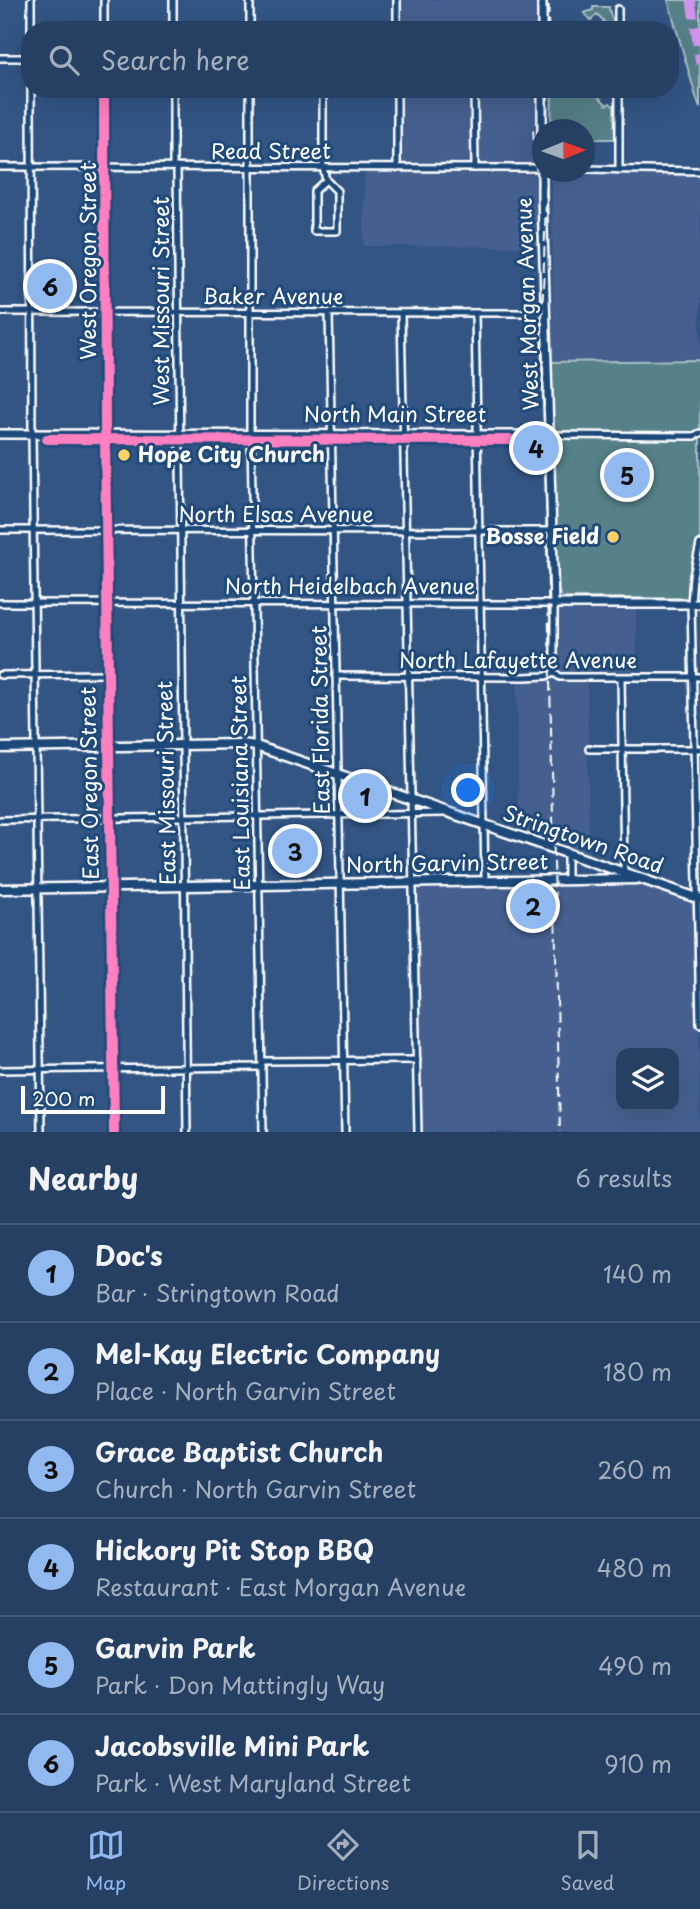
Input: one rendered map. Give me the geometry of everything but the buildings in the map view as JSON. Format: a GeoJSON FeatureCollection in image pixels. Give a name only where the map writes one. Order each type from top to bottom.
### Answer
{"type":"FeatureCollection","features":[{"type":"Feature","properties":{"kind":"main road","name":"Stringtown Road"},"geometry":{"type":"LineString","coordinates":[[0,748],[242,744],[256,746],[338,772],[699,899]]}},
{"type":"Feature","properties":{"kind":"main road","name":"North Garvin Street"},"geometry":{"type":"LineString","coordinates":[[0,889],[643,879]]}},
{"type":"Feature","properties":{"kind":"street"},"geometry":{"type":"LineString","coordinates":[[31,0],[31,21]]}},
{"type":"Feature","properties":{"kind":"street"},"geometry":{"type":"LineString","coordinates":[[104,0],[104,21]]}},
{"type":"Feature","properties":{"kind":"street"},"geometry":{"type":"LineString","coordinates":[[173,0],[173,21]]}},
{"type":"Feature","properties":{"kind":"street"},"geometry":{"type":"LineString","coordinates":[[250,0],[250,21]]}},
{"type":"Feature","properties":{"kind":"street"},"geometry":{"type":"LineString","coordinates":[[397,0],[397,21]]}},
{"type":"Feature","properties":{"kind":"street"},"geometry":{"type":"LineString","coordinates":[[542,0],[542,21]]}},
{"type":"Feature","properties":{"kind":"street"},"geometry":{"type":"LineString","coordinates":[[618,9],[618,21]]}},
{"type":"Feature","properties":{"kind":"street"},"geometry":{"type":"LineString","coordinates":[[0,58],[21,58]]}},
{"type":"Feature","properties":{"kind":"street"},"geometry":{"type":"LineString","coordinates":[[31,98],[32,434],[41,1132]]}},
{"type":"Feature","properties":{"kind":"street","name":"West Oregon Street"},"geometry":{"type":"LineString","coordinates":[[104,98],[105,433]]}},
{"type":"Feature","properties":{"kind":"street","name":"West Missouri Street"},"geometry":{"type":"LineString","coordinates":[[173,98],[178,434]]}},
{"type":"Feature","properties":{"kind":"street","name":"East Louisiana Street"},"geometry":{"type":"LineString","coordinates":[[250,98],[249,313],[263,1132]]}},
{"type":"Feature","properties":{"kind":"street"},"geometry":{"type":"LineString","coordinates":[[323,98],[323,167],[326,180],[337,191],[337,231],[314,231],[314,191],[326,180]]}},
{"type":"Feature","properties":{"kind":"street"},"geometry":{"type":"LineString","coordinates":[[397,98],[397,168]]}},
{"type":"Feature","properties":{"kind":"street"},"geometry":{"type":"LineString","coordinates":[[474,98],[475,168]]}},
{"type":"Feature","properties":{"kind":"street","name":"West Morgan Avenue"},"geometry":{"type":"LineString","coordinates":[[542,98],[542,119]]}},
{"type":"Feature","properties":{"kind":"street"},"geometry":{"type":"LineString","coordinates":[[618,98],[618,170]]}},
{"type":"Feature","properties":{"kind":"street","name":"Read Street"},"geometry":{"type":"LineString","coordinates":[[0,167],[532,168]]}},
{"type":"Feature","properties":{"kind":"street"},"geometry":{"type":"LineString","coordinates":[[595,169],[700,171]]}},
{"type":"Feature","properties":{"kind":"street","name":"West Morgan Avenue"},"geometry":{"type":"LineString","coordinates":[[542,182],[554,604]]}},
{"type":"Feature","properties":{"kind":"street","name":"Baker Avenue"},"geometry":{"type":"LineString","coordinates":[[0,312],[546,313]]}},
{"type":"Feature","properties":{"kind":"street","name":"East Florida Street"},"geometry":{"type":"LineString","coordinates":[[329,313],[345,1132]]}},
{"type":"Feature","properties":{"kind":"street"},"geometry":{"type":"LineString","coordinates":[[401,313],[418,1132]]}},
{"type":"Feature","properties":{"kind":"street"},"geometry":{"type":"LineString","coordinates":[[475,313],[485,881]]}},
{"type":"Feature","properties":{"kind":"street","name":"East Oregon Street"},"geometry":{"type":"LineString","coordinates":[[105,433],[114,1132]]}},
{"type":"Feature","properties":{"kind":"street","name":"North Main Street"},"geometry":{"type":"LineString","coordinates":[[0,434],[549,435]]}},
{"type":"Feature","properties":{"kind":"street","name":"East Missouri Street"},"geometry":{"type":"LineString","coordinates":[[178,434],[187,1132]]}},
{"type":"Feature","properties":{"kind":"street"},"geometry":{"type":"LineString","coordinates":[[549,435],[699,436]]}},
{"type":"Feature","properties":{"kind":"street","name":"North Elsas Avenue"},"geometry":{"type":"LineString","coordinates":[[0,530],[551,531]]}},
{"type":"Feature","properties":{"kind":"street"},"geometry":{"type":"LineString","coordinates":[[700,544],[693,576],[691,604],[697,749],[700,1024]]}},
{"type":"Feature","properties":{"kind":"street","name":"North Heidelbach Avenue"},"geometry":{"type":"LineString","coordinates":[[0,603],[700,604]]}},
{"type":"Feature","properties":{"kind":"street"},"geometry":{"type":"LineString","coordinates":[[554,604],[554,673]]}},
{"type":"Feature","properties":{"kind":"street","name":"North Lafayette Avenue"},"geometry":{"type":"LineString","coordinates":[[336,676],[481,677],[547,676],[554,673],[560,677],[700,677]]}},
{"type":"Feature","properties":{"kind":"street"},"geometry":{"type":"LineString","coordinates":[[0,675],[108,674]]}},
{"type":"Feature","properties":{"kind":"street"},"geometry":{"type":"LineString","coordinates":[[621,678],[624,873]]}},
{"type":"Feature","properties":{"kind":"street"},"geometry":{"type":"LineString","coordinates":[[589,749],[697,749]]}},
{"type":"Feature","properties":{"kind":"street"},"geometry":{"type":"LineString","coordinates":[[0,820],[451,812]]}},
{"type":"Feature","properties":{"kind":"street"},"geometry":{"type":"LineString","coordinates":[[567,853],[568,880]]}},
{"type":"Feature","properties":{"kind":"street"},"geometry":{"type":"LineString","coordinates":[[0,1070],[417,1060]]}},
{"type":"Feature","properties":{"kind":"shaded area"},"geometry":{"type":"Polygon","coordinates":[[[398,0],[542,0],[542,21],[397,21],[398,0]]]}},
{"type":"Feature","properties":{"kind":"shaded area"},"geometry":{"type":"Polygon","coordinates":[[[397,98],[542,98],[542,119],[532,119],[532,182],[543,182],[544,247],[364,246],[365,168],[396,168],[397,98]]]}},
{"type":"Feature","properties":{"kind":"shaded area"},"geometry":{"type":"Polygon","coordinates":[[[700,173],[700,358],[553,362],[552,182],[595,182],[595,175],[700,173]]]}},
{"type":"Feature","properties":{"kind":"shaded area"},"geometry":{"type":"Polygon","coordinates":[[[554,604],[636,604],[637,678],[587,678],[589,861],[519,836],[517,677],[554,673],[554,604]]]}},
{"type":"Feature","properties":{"kind":"shaded area"},"geometry":{"type":"Polygon","coordinates":[[[554,876],[643,879],[697,898],[700,1132],[418,1132],[413,882],[554,876]]]}},
{"type":"Feature","properties":{"kind":"green space"},"geometry":{"type":"Polygon","coordinates":[[[668,0],[700,0],[700,108],[679,38],[679,21],[674,21],[668,0]]]}},
{"type":"Feature","properties":{"kind":"green space"},"geometry":{"type":"Polygon","coordinates":[[[593,7],[609,7],[613,21],[604,21],[597,14],[591,20],[584,13],[593,10],[593,7]]]}},
{"type":"Feature","properties":{"kind":"green space"},"geometry":{"type":"Polygon","coordinates":[[[552,98],[600,98],[607,105],[610,103],[614,107],[615,139],[595,139],[595,119],[551,119],[552,98]]]}},
{"type":"Feature","properties":{"kind":"green space"},"geometry":{"type":"Polygon","coordinates":[[[36,266],[65,266],[65,307],[36,306],[36,266]]]}},
{"type":"Feature","properties":{"kind":"green space"},"geometry":{"type":"Polygon","coordinates":[[[700,360],[700,598],[563,598],[556,588],[551,362],[700,360]]]}},
{"type":"Feature","properties":{"kind":"railway"},"geometry":{"type":"LineString","coordinates":[[548,21],[549,0]]}},
{"type":"Feature","properties":{"kind":"railway"},"geometry":{"type":"LineString","coordinates":[[547,119],[548,98]]}},
{"type":"Feature","properties":{"kind":"railway"},"geometry":{"type":"LineString","coordinates":[[537,182],[538,189]]}},
{"type":"Feature","properties":{"kind":"railway"},"geometry":{"type":"LineString","coordinates":[[547,182],[542,321],[560,1132]]}},
{"type":"Feature","properties":{"kind":"marked path"},"geometry":{"type":"LineString","coordinates":[[691,0],[700,64]]}},
{"type":"Feature","properties":{"kind":"cycle path"},"geometry":{"type":"LineString","coordinates":[[104,98],[105,439],[114,1132]]}},
{"type":"Feature","properties":{"kind":"cycle path"},"geometry":{"type":"LineString","coordinates":[[47,439],[540,440],[549,435]]}},
{"type":"Feature","properties":{"kind":"place","name":"Jacobsville Mini Park"},"geometry":{"type":"Point","coordinates":[50,286]}},
{"type":"Feature","properties":{"kind":"place","name":"Hickory Pit Stop BBQ"},"geometry":{"type":"Point","coordinates":[536,448]}},
{"type":"Feature","properties":{"kind":"place","name":"Hope City Church"},"geometry":{"type":"Point","coordinates":[124,455]}},
{"type":"Feature","properties":{"kind":"place","name":"Garvin Park"},"geometry":{"type":"Point","coordinates":[627,475]}},
{"type":"Feature","properties":{"kind":"place","name":"Bosse Field"},"geometry":{"type":"Point","coordinates":[613,537]}},
{"type":"Feature","properties":{"kind":"place","name":"Doc's"},"geometry":{"type":"Point","coordinates":[365,796]}},
{"type":"Feature","properties":{"kind":"place","name":"Grace Baptist Church"},"geometry":{"type":"Point","coordinates":[295,851]}},
{"type":"Feature","properties":{"kind":"place","name":"Mel-Kay Electric Company"},"geometry":{"type":"Point","coordinates":[533,906]}}]}
